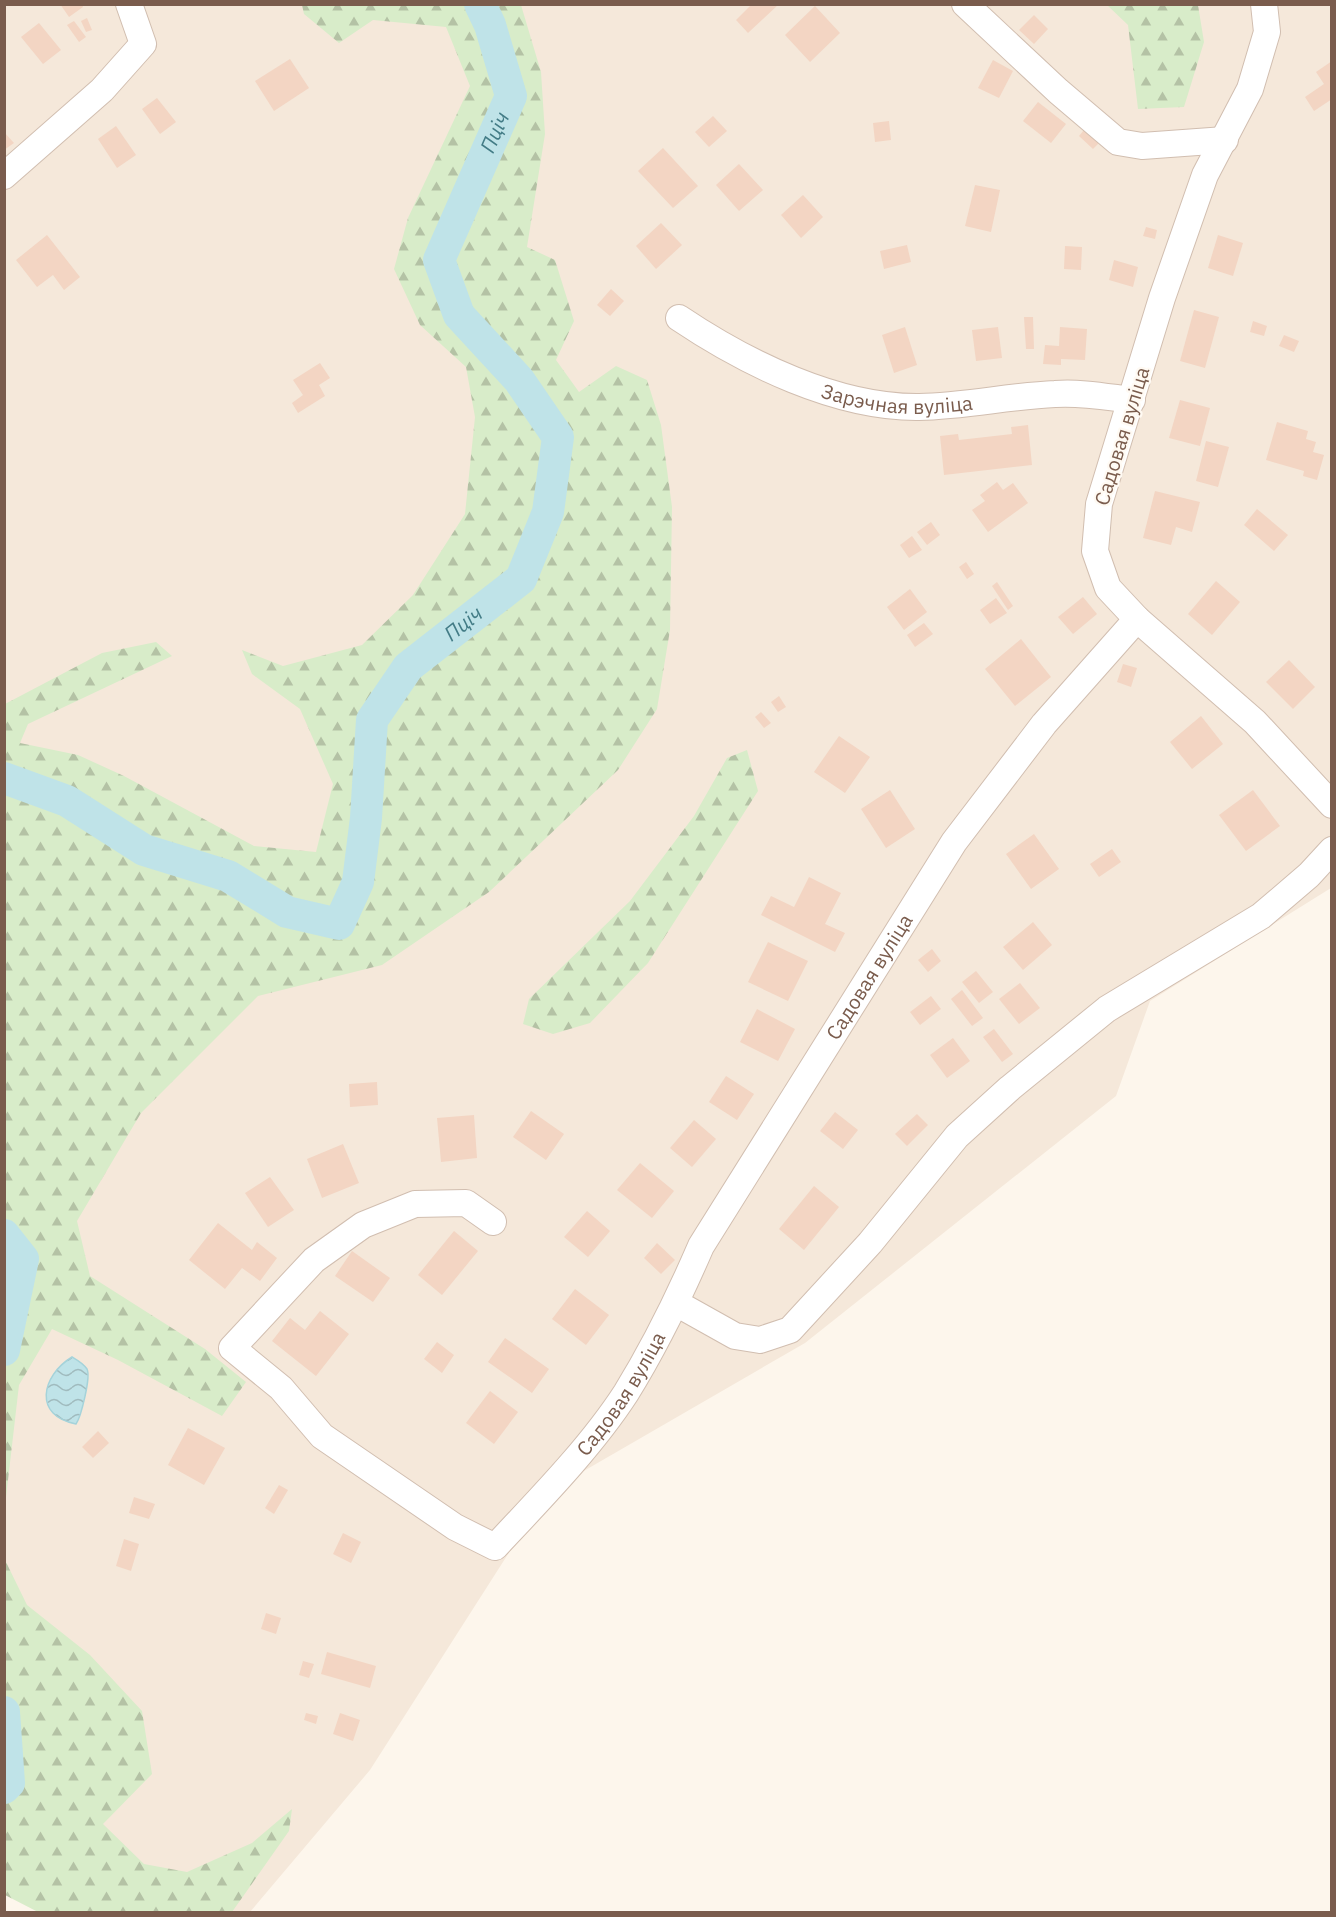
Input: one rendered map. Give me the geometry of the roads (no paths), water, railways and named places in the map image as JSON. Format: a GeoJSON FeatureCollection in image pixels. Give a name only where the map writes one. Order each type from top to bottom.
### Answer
{"type":"FeatureCollection","features":[{"type":"Feature","properties":{"kind":"street"},"geometry":{"type":"LineString","coordinates":[[4,176],[102,90],[143,44],[129,4]]}},
{"type":"Feature","properties":{"kind":"street"},"geometry":{"type":"LineString","coordinates":[[965,4],[1058,91],[1118,142],[1142,146],[1225,140]]}},
{"type":"Feature","properties":{"kind":"street","name":"Садовая вуліца"},"geometry":{"type":"LineString","coordinates":[[493,1222],[466,1203],[415,1204],[363,1225],[314,1260],[232,1348],[282,1388],[322,1436],[455,1527],[495,1547],[594,1435],[625,1394],[676,1303],[701,1246],[954,842],[1044,724],[1137,620],[1108,588],[1095,551],[1099,504],[1162,298],[1205,175],[1250,89],[1267,32],[1264,4]]}},
{"type":"Feature","properties":{"kind":"street","name":"Зарэчная вуліца"},"geometry":{"type":"LineString","coordinates":[[679,318],[728,348],[772,369],[835,394],[874,404],[922,407],[1056,393],[1092,394],[1132,400]]}},
{"type":"Feature","properties":{"kind":"street"},"geometry":{"type":"LineString","coordinates":[[1137,620],[1254,722],[1332,806]]}},
{"type":"Feature","properties":{"kind":"street"},"geometry":{"type":"LineString","coordinates":[[676,1303],[735,1336],[760,1340],[790,1330],[870,1243],[957,1136],[1010,1088],[1107,1009],[1261,916],[1309,875],[1332,850]]}},
{"type":"Feature","properties":{"kind":"water"},"geometry":{"type":"Polygon","coordinates":[[[72,1357],[84,1365],[88,1373],[85,1397],[76,1424],[62,1420],[53,1413],[46,1395],[48,1384],[54,1374],[72,1357]]]}},
{"type":"Feature","properties":{"kind":"waterway","name":"Пціч"},"geometry":{"type":"LineString","coordinates":[[4,778],[67,801],[144,850],[228,876],[287,912],[339,924],[358,882],[366,818],[372,720],[408,667],[521,579],[548,512],[558,437],[519,380],[459,315],[439,260],[511,96],[490,25],[480,4]]}},
{"type":"Feature","properties":{"kind":"waterway","name":"Пціч"},"geometry":{"type":"LineString","coordinates":[[4,1235],[23,1259],[4,1350]]}},
{"type":"Feature","properties":{"kind":"waterway","name":"Пціч"},"geometry":{"type":"LineString","coordinates":[[4,1712],[9,1783],[4,1788]]}}]}
